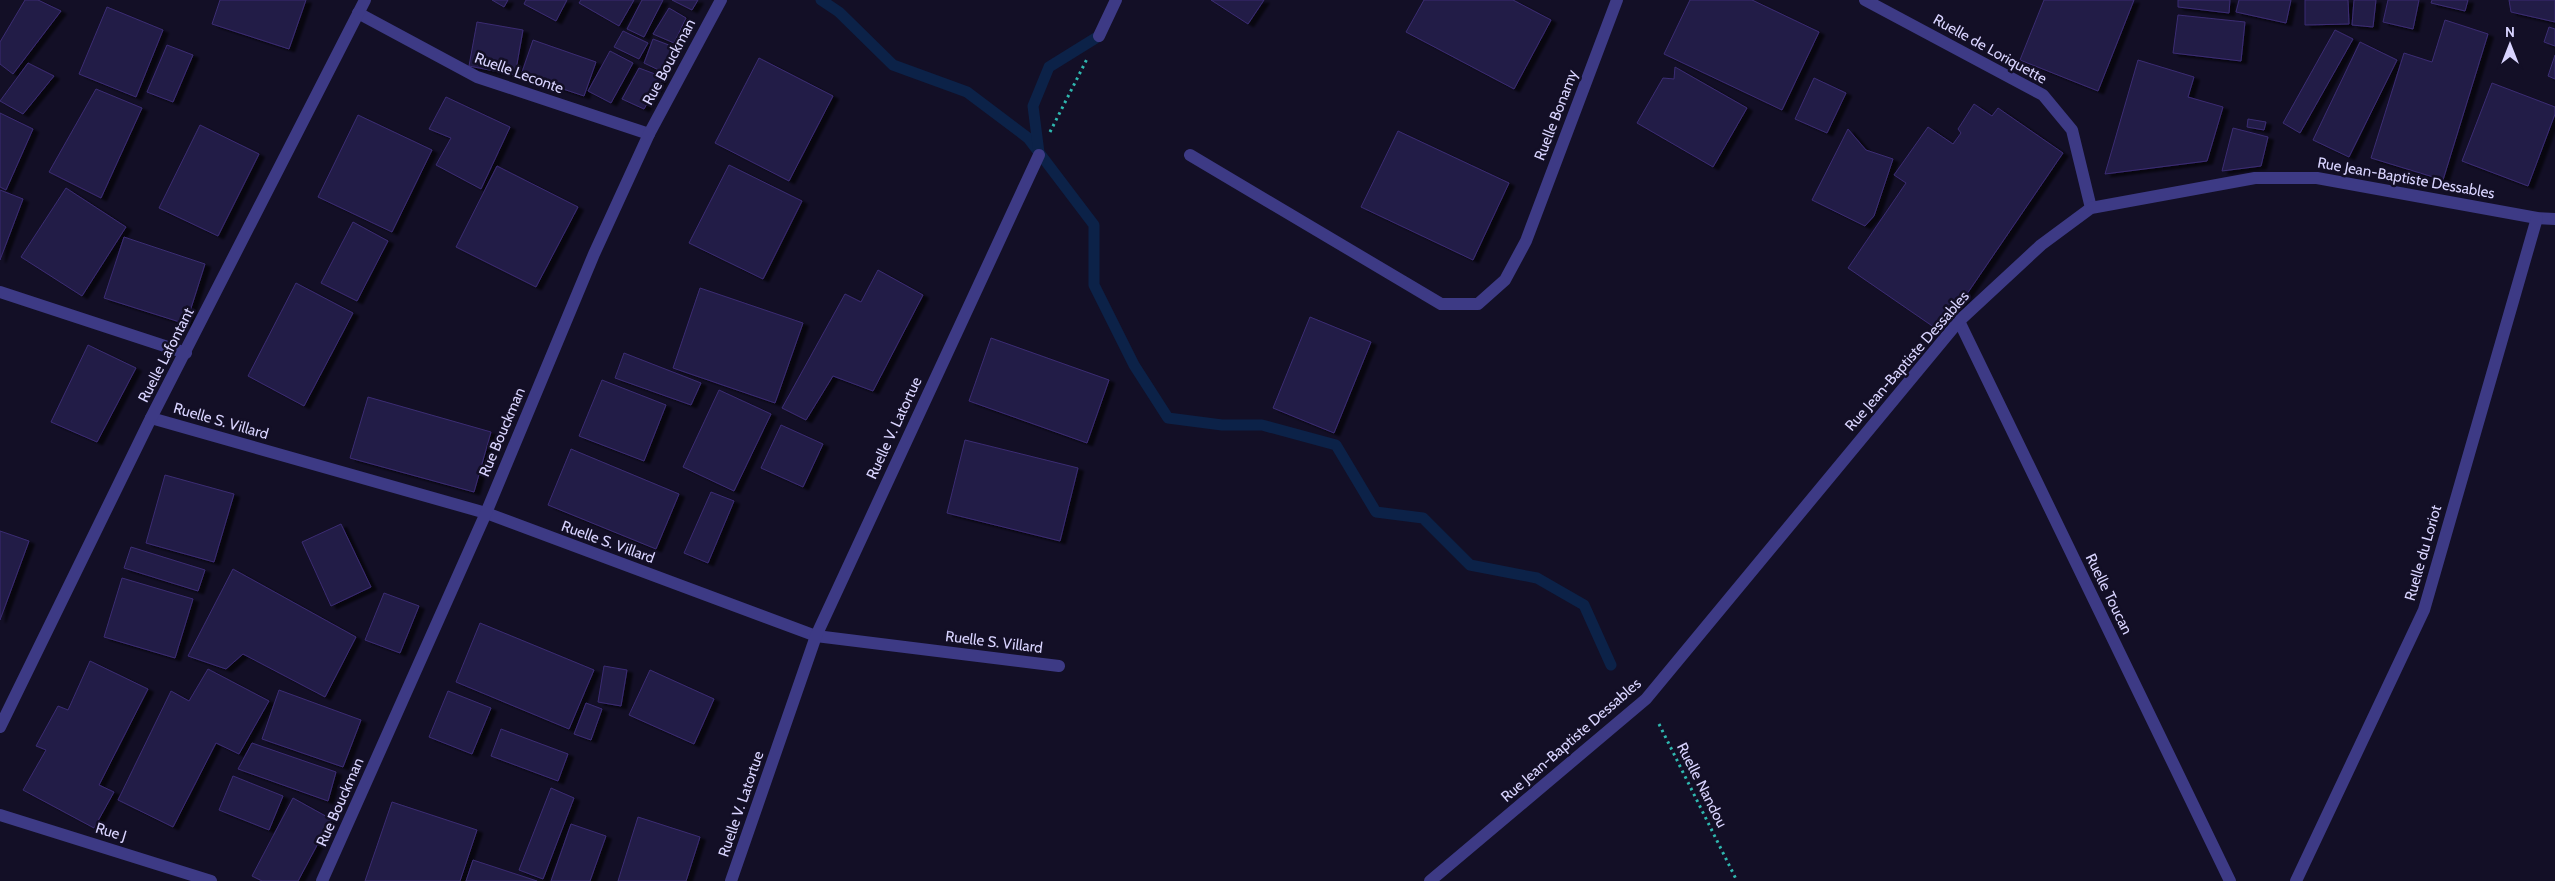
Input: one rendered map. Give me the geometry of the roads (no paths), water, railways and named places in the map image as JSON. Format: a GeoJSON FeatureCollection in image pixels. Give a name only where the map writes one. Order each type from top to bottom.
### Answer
{"type":"FeatureCollection","features":[{"type":"Feature","properties":{"kind":"street","name":"Ruelle Lafontant"},"geometry":{"type":"LineString","coordinates":[[0,727],[151,418],[186,353],[365,0]]}},
{"type":"Feature","properties":{"kind":"street","name":"Rue Bouckman"},"geometry":{"type":"LineString","coordinates":[[322,881],[486,513],[594,254],[649,134],[721,0]]}},
{"type":"Feature","properties":{"kind":"street"},"geometry":{"type":"LineString","coordinates":[[1099,36],[1116,0]]}},
{"type":"Feature","properties":{"kind":"street","name":"Ruelle Bonamy"},"geometry":{"type":"LineString","coordinates":[[1190,156],[1441,304],[1478,304],[1505,280],[1526,241],[1617,0]]}},
{"type":"Feature","properties":{"kind":"street","name":"Ruelle de Loriquette"},"geometry":{"type":"LineString","coordinates":[[1865,0],[2042,94],[2072,130],[2091,208]]}},
{"type":"Feature","properties":{"kind":"street","name":"Ruelle Leconte"},"geometry":{"type":"LineString","coordinates":[[358,13],[477,78],[649,134]]}},
{"type":"Feature","properties":{"kind":"street","name":"Ruelle V. Latortue"},"geometry":{"type":"LineString","coordinates":[[731,881],[816,636],[1039,155]]}},
{"type":"Feature","properties":{"kind":"street","name":"Rue Jean-Baptiste Dessables"},"geometry":{"type":"LineString","coordinates":[[1430,881],[1646,699],[1959,321],[2041,244],[2091,208],[2255,178],[2317,178],[2537,218],[2555,219]]}},
{"type":"Feature","properties":{"kind":"street","name":"Ruelle du Loriot"},"geometry":{"type":"LineString","coordinates":[[2296,881],[2424,610],[2537,218]]}},
{"type":"Feature","properties":{"kind":"street"},"geometry":{"type":"LineString","coordinates":[[0,292],[186,353]]}},
{"type":"Feature","properties":{"kind":"street","name":"Ruelle Toucan"},"geometry":{"type":"LineString","coordinates":[[1959,321],[2230,881]]}},
{"type":"Feature","properties":{"kind":"street","name":"Ruelle S. Villard"},"geometry":{"type":"LineString","coordinates":[[151,418],[486,513],[816,636],[1059,666]]}},
{"type":"Feature","properties":{"kind":"street","name":"Rue J"},"geometry":{"type":"LineString","coordinates":[[0,815],[211,881]]}},
{"type":"Feature","properties":{"kind":"waterway"},"geometry":{"type":"LineString","coordinates":[[821,0],[839,12],[893,65],[967,92],[1028,138],[1094,225],[1094,285],[1134,365],[1168,418],[1222,425],[1262,425],[1336,445],[1376,512],[1423,518],[1470,565],[1537,578],[1584,605],[1611,665]]}},
{"type":"Feature","properties":{"kind":"waterway"},"geometry":{"type":"LineString","coordinates":[[1039,153],[1033,106],[1049,67],[1099,36]]}}]}
